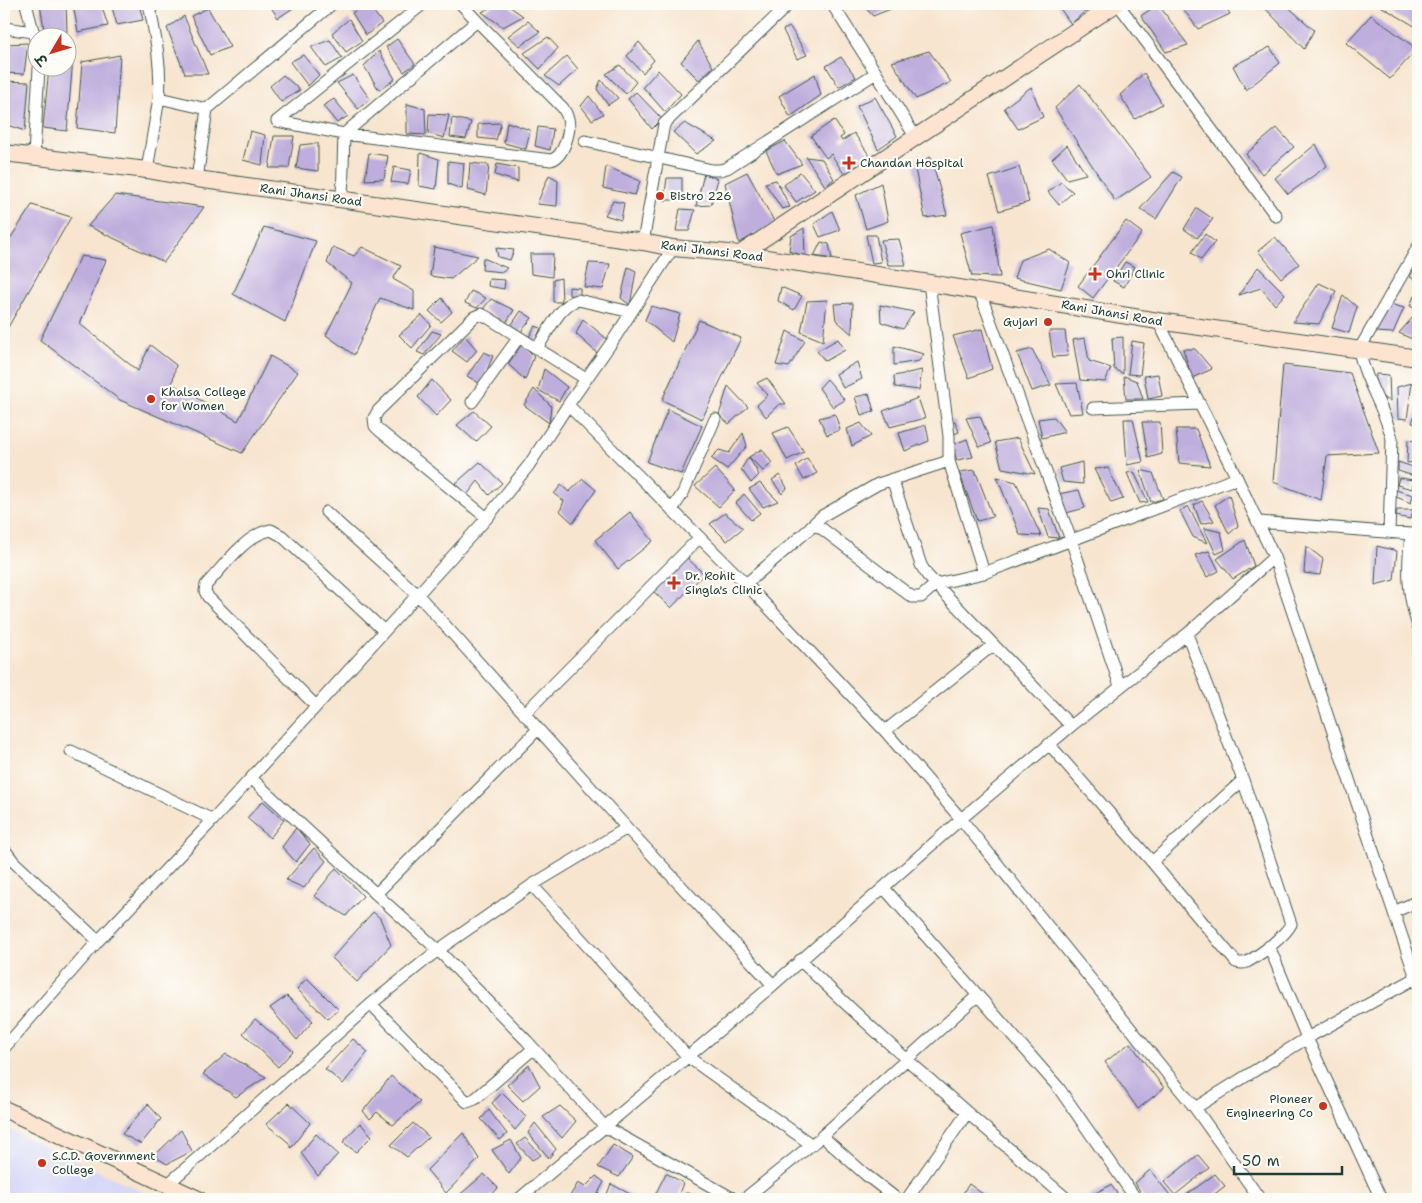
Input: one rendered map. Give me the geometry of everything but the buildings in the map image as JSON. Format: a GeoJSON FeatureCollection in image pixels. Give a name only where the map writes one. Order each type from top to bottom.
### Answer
{"type":"FeatureCollection","features":[{"type":"Feature","properties":{"kind":"street"},"geometry":{"type":"LineString","coordinates":[[26,4],[33,28]]}},
{"type":"Feature","properties":{"kind":"street"},"geometry":{"type":"LineString","coordinates":[[147,170],[159,98],[160,70],[148,4]]}},
{"type":"Feature","properties":{"kind":"street"},"geometry":{"type":"LineString","coordinates":[[197,179],[207,109],[332,4]]}},
{"type":"Feature","properties":{"kind":"street"},"geometry":{"type":"LineString","coordinates":[[423,4],[278,121],[344,134],[555,159],[560,154],[567,137],[569,120],[563,108],[461,4]]}},
{"type":"Feature","properties":{"kind":"street"},"geometry":{"type":"LineString","coordinates":[[643,242],[662,131],[668,119],[789,4]]}},
{"type":"Feature","properties":{"kind":"street"},"geometry":{"type":"LineString","coordinates":[[832,4],[916,138]]}},
{"type":"Feature","properties":{"kind":"street"},"geometry":{"type":"LineString","coordinates":[[740,254],[1117,4],[1276,216]]}},
{"type":"Feature","properties":{"kind":"street"},"geometry":{"type":"LineString","coordinates":[[342,199],[344,134],[477,21]]}},
{"type":"Feature","properties":{"kind":"street"},"geometry":{"type":"LineString","coordinates":[[4,28],[28,31]]}},
{"type":"Feature","properties":{"kind":"street"},"geometry":{"type":"LineString","coordinates":[[586,141],[712,170],[720,170],[727,168],[876,72]]}},
{"type":"Feature","properties":{"kind":"street"},"geometry":{"type":"LineString","coordinates":[[34,156],[38,78]]}},
{"type":"Feature","properties":{"kind":"street"},"geometry":{"type":"LineString","coordinates":[[159,98],[207,109]]}},
{"type":"Feature","properties":{"kind":"street","name":"Rani Jhansi Road"},"geometry":{"type":"LineString","coordinates":[[4,153],[147,170],[197,179],[643,242],[672,248],[740,254],[979,290],[1158,321],[1418,358]]}},
{"type":"Feature","properties":{"kind":"street"},"geometry":{"type":"LineString","coordinates":[[1389,533],[1392,439],[1388,424],[1364,372],[1359,350],[1418,247]]}},
{"type":"Feature","properties":{"kind":"street"},"geometry":{"type":"LineString","coordinates":[[4,1048],[98,941],[213,820],[487,518],[529,465],[672,248]]}},
{"type":"Feature","properties":{"kind":"street"},"geometry":{"type":"LineString","coordinates":[[929,282],[948,436],[949,461],[984,573]]}},
{"type":"Feature","properties":{"kind":"street"},"geometry":{"type":"LineString","coordinates":[[979,290],[1071,540],[1120,686]]}},
{"type":"Feature","properties":{"kind":"street"},"geometry":{"type":"LineString","coordinates":[[537,348],[563,308],[572,301],[578,300],[631,312]]}},
{"type":"Feature","properties":{"kind":"street"},"geometry":{"type":"LineString","coordinates":[[487,518],[374,426],[374,418],[474,317],[480,314],[586,380]]}},
{"type":"Feature","properties":{"kind":"street"},"geometry":{"type":"LineString","coordinates":[[1158,321],[1259,522],[1274,557],[1417,981],[1307,1038],[1195,1108]]}},
{"type":"Feature","properties":{"kind":"street"},"geometry":{"type":"LineString","coordinates":[[472,402],[519,337]]}},
{"type":"Feature","properties":{"kind":"street"},"geometry":{"type":"LineString","coordinates":[[1094,408],[1200,404]]}},
{"type":"Feature","properties":{"kind":"street"},"geometry":{"type":"LineString","coordinates":[[568,405],[746,584],[885,731],[961,819],[1195,1108],[1260,1199]]}},
{"type":"Feature","properties":{"kind":"street"},"geometry":{"type":"LineString","coordinates":[[672,510],[683,493],[715,419]]}},
{"type":"Feature","properties":{"kind":"street"},"geometry":{"type":"LineString","coordinates":[[746,584],[822,516],[878,484],[949,461]]}},
{"type":"Feature","properties":{"kind":"street"},"geometry":{"type":"LineString","coordinates":[[810,527],[814,525],[821,528],[912,597],[921,597],[936,584],[984,573],[1237,478]]}},
{"type":"Feature","properties":{"kind":"street"},"geometry":{"type":"LineString","coordinates":[[892,479],[921,565],[927,575],[1071,726]]}},
{"type":"Feature","properties":{"kind":"street"},"geometry":{"type":"LineString","coordinates":[[326,512],[418,595],[627,828],[773,985]]}},
{"type":"Feature","properties":{"kind":"street"},"geometry":{"type":"LineString","coordinates":[[1259,522],[1414,534],[1407,563],[1409,592],[1418,626]]}},
{"type":"Feature","properties":{"kind":"street"},"geometry":{"type":"LineString","coordinates":[[316,706],[208,597],[205,591],[206,585],[250,538],[261,531],[271,530],[282,536],[384,631]]}},
{"type":"Feature","properties":{"kind":"street"},"geometry":{"type":"LineString","coordinates":[[524,714],[699,538]]}},
{"type":"Feature","properties":{"kind":"street"},"geometry":{"type":"LineString","coordinates":[[522,1196],[773,985],[1049,744],[1187,634],[1274,557]]}},
{"type":"Feature","properties":{"kind":"street"},"geometry":{"type":"LineString","coordinates":[[1049,744],[1236,962],[1246,962],[1269,946],[1291,924],[1242,780],[1187,634]]}},
{"type":"Feature","properties":{"kind":"street"},"geometry":{"type":"LineString","coordinates":[[885,731],[993,645]]}},
{"type":"Feature","properties":{"kind":"street"},"geometry":{"type":"LineString","coordinates":[[376,894],[538,729]]}},
{"type":"Feature","properties":{"kind":"street"},"geometry":{"type":"LineString","coordinates":[[71,751],[213,820]]}},
{"type":"Feature","properties":{"kind":"street"},"geometry":{"type":"LineString","coordinates":[[251,778],[438,950],[533,1048],[605,1127],[734,1199]]}},
{"type":"Feature","properties":{"kind":"street"},"geometry":{"type":"LineString","coordinates":[[1152,862],[1242,780]]}},
{"type":"Feature","properties":{"kind":"street"},"geometry":{"type":"LineString","coordinates":[[168,1184],[372,1004],[438,950],[532,885],[627,828]]}},
{"type":"Feature","properties":{"kind":"street"},"geometry":{"type":"LineString","coordinates":[[4,850],[14,862],[98,941]]}},
{"type":"Feature","properties":{"kind":"street"},"geometry":{"type":"LineString","coordinates":[[532,885],[688,1057],[812,1145]]}},
{"type":"Feature","properties":{"kind":"street"},"geometry":{"type":"LineString","coordinates":[[884,888],[1058,1087],[1136,1199]]}},
{"type":"Feature","properties":{"kind":"street"},"geometry":{"type":"LineString","coordinates":[[1394,912],[1418,901]]}},
{"type":"Feature","properties":{"kind":"street"},"geometry":{"type":"LineString","coordinates":[[1269,946],[1307,1038],[1381,1199]]}},
{"type":"Feature","properties":{"kind":"street"},"geometry":{"type":"LineString","coordinates":[[800,960],[907,1060],[1067,1199]]}},
{"type":"Feature","properties":{"kind":"street"},"geometry":{"type":"LineString","coordinates":[[744,1199],[812,1145],[978,995]]}},
{"type":"Feature","properties":{"kind":"street"},"geometry":{"type":"LineString","coordinates":[[372,1004],[466,1102],[475,1099],[533,1048]]}},
{"type":"Feature","properties":{"kind":"street"},"geometry":{"type":"LineString","coordinates":[[4,1109],[198,1199]]}},
{"type":"Feature","properties":{"kind":"street"},"geometry":{"type":"LineString","coordinates":[[907,1199],[967,1113]]}},
{"type":"Feature","properties":{"kind":"street"},"geometry":{"type":"LineString","coordinates":[[822,1136],[866,1175],[897,1199]]}},
{"type":"Feature","properties":{"kind":"street"},"geometry":{"type":"LineString","coordinates":[[522,1196],[538,1199]]}},
{"type":"Feature","properties":{"kind":"shaded area","name":"S.C.D. Government College"},"geometry":{"type":"Polygon","coordinates":[[[4,1127],[158,1199],[4,1199],[4,1127]]]}},
{"type":"Feature","properties":{"kind":"place","name":"Chandan Hospital"},"geometry":{"type":"Point","coordinates":[849,163]}},
{"type":"Feature","properties":{"kind":"place","name":"Bistro 226"},"geometry":{"type":"Point","coordinates":[660,196]}},
{"type":"Feature","properties":{"kind":"place","name":"Ohri Clinic"},"geometry":{"type":"Point","coordinates":[1095,274]}},
{"type":"Feature","properties":{"kind":"place","name":"Gujari"},"geometry":{"type":"Point","coordinates":[1048,322]}},
{"type":"Feature","properties":{"kind":"place","name":"Khalsa College for Women"},"geometry":{"type":"Point","coordinates":[151,399]}},
{"type":"Feature","properties":{"kind":"place","name":"Dr. Rohit Singla's Clinic"},"geometry":{"type":"Point","coordinates":[674,583]}},
{"type":"Feature","properties":{"kind":"place","name":"Pioneer Engineering Co"},"geometry":{"type":"Point","coordinates":[1323,1106]}},
{"type":"Feature","properties":{"kind":"place","name":"S.C.D. Government College"},"geometry":{"type":"Point","coordinates":[42,1163]}}]}
